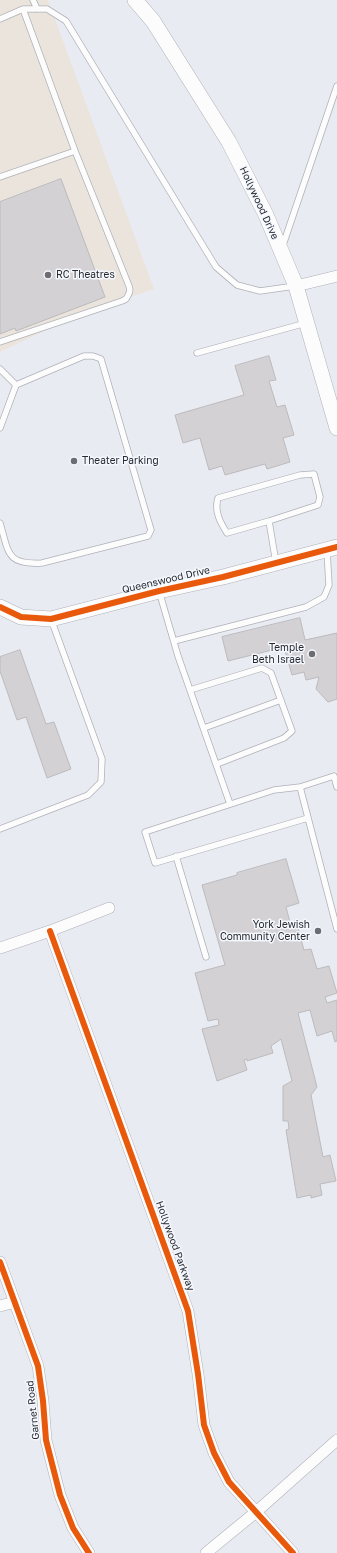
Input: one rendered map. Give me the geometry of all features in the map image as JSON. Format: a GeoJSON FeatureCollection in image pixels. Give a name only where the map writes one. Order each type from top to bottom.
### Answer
{"type":"FeatureCollection","features":[{"type":"Feature","properties":{"kind":"main road","name":"Hollywood Drive"},"geometry":{"type":"LineString","coordinates":[[135,0],[153,21],[229,142],[266,215],[296,286],[337,428]]}},
{"type":"Feature","properties":{"kind":"main road","name":"Queenswood Drive"},"geometry":{"type":"LineString","coordinates":[[0,608],[21,617],[51,619],[159,590],[223,577],[332,548]]}},
{"type":"Feature","properties":{"kind":"street"},"geometry":{"type":"LineString","coordinates":[[296,286],[337,276]]}},
{"type":"Feature","properties":{"kind":"street"},"geometry":{"type":"LineString","coordinates":[[0,948],[50,931],[109,908]]}},
{"type":"Feature","properties":{"kind":"street","name":"Hollywood Parkway"},"geometry":{"type":"LineString","coordinates":[[50,931],[188,1311],[204,1425],[214,1453],[229,1482],[293,1553]]}},
{"type":"Feature","properties":{"kind":"street","name":"Garnet Road"},"geometry":{"type":"LineString","coordinates":[[0,1262],[38,1366],[43,1401],[46,1440],[54,1476],[73,1528],[89,1553]]}},
{"type":"Feature","properties":{"kind":"street"},"geometry":{"type":"LineString","coordinates":[[0,1306],[15,1302]]}},
{"type":"Feature","properties":{"kind":"street"},"geometry":{"type":"LineString","coordinates":[[206,1553],[256,1512],[337,1440]]}},
{"type":"Feature","properties":{"kind":"lane"},"geometry":{"type":"LineString","coordinates":[[33,0],[37,9]]}},
{"type":"Feature","properties":{"kind":"lane"},"geometry":{"type":"LineString","coordinates":[[0,342],[126,299],[130,290],[130,286],[75,151],[23,9]]}},
{"type":"Feature","properties":{"kind":"lane"},"geometry":{"type":"LineString","coordinates":[[0,19],[23,9],[47,9],[66,21],[216,267],[237,285],[260,291],[296,286]]}},
{"type":"Feature","properties":{"kind":"lane"},"geometry":{"type":"LineString","coordinates":[[281,250],[337,86]]}},
{"type":"Feature","properties":{"kind":"lane"},"geometry":{"type":"LineString","coordinates":[[0,177],[75,151]]}},
{"type":"Feature","properties":{"kind":"lane"},"geometry":{"type":"LineString","coordinates":[[197,353],[306,322]]}},
{"type":"Feature","properties":{"kind":"lane"},"geometry":{"type":"LineString","coordinates":[[0,428],[16,385],[84,356],[92,356],[101,359],[151,530],[148,536],[42,563],[28,564],[17,561],[9,555],[0,523]]}},
{"type":"Feature","properties":{"kind":"lane"},"geometry":{"type":"LineString","coordinates":[[0,369],[16,385]]}},
{"type":"Feature","properties":{"kind":"lane"},"geometry":{"type":"LineString","coordinates":[[314,474],[320,497],[318,505],[269,521],[227,533],[221,524],[216,507],[218,498],[300,475],[314,474]]}},
{"type":"Feature","properties":{"kind":"lane"},"geometry":{"type":"LineString","coordinates":[[269,521],[276,563]]}},
{"type":"Feature","properties":{"kind":"lane"},"geometry":{"type":"LineString","coordinates":[[174,641],[306,607],[324,597],[329,585],[332,548]]}},
{"type":"Feature","properties":{"kind":"lane"},"geometry":{"type":"LineString","coordinates":[[159,590],[190,690],[230,804]]}},
{"type":"Feature","properties":{"kind":"lane"},"geometry":{"type":"LineString","coordinates":[[0,828],[88,795],[101,782],[102,759],[51,619]]}},
{"type":"Feature","properties":{"kind":"lane"},"geometry":{"type":"LineString","coordinates":[[190,690],[262,668],[271,673],[292,731],[284,738],[216,764]]}},
{"type":"Feature","properties":{"kind":"lane"},"geometry":{"type":"LineString","coordinates":[[204,728],[281,700]]}},
{"type":"Feature","properties":{"kind":"lane"},"geometry":{"type":"LineString","coordinates":[[308,818],[155,863],[145,832],[274,790],[300,787],[336,776],[337,787]]}},
{"type":"Feature","properties":{"kind":"lane"},"geometry":{"type":"LineString","coordinates":[[300,787],[337,929]]}},
{"type":"Feature","properties":{"kind":"lane"},"geometry":{"type":"LineString","coordinates":[[176,856],[206,957]]}},
{"type":"Feature","properties":{"kind":"shaded area"},"geometry":{"type":"Polygon","coordinates":[[[0,0],[48,0],[154,289],[75,316],[0,352],[0,0]]]}},
{"type":"Feature","properties":{"kind":"building","name":"RC Theatres"},"geometry":{"type":"Polygon","coordinates":[[[61,179],[105,297],[16,331],[15,328],[0,334],[0,202],[61,179]]]}},
{"type":"Feature","properties":{"kind":"building"},"geometry":{"type":"Polygon","coordinates":[[[269,356],[276,380],[269,381],[277,407],[285,405],[294,435],[283,438],[290,462],[267,469],[265,464],[225,475],[222,466],[209,470],[200,438],[183,443],[175,415],[244,395],[235,366],[269,356]]]}},
{"type":"Feature","properties":{"kind":"building","name":"Temple Beth Israel"},"geometry":{"type":"Polygon","coordinates":[[[300,618],[305,640],[337,633],[337,699],[328,702],[316,689],[319,677],[306,680],[304,672],[292,675],[284,647],[228,661],[222,637],[300,618]]]}},
{"type":"Feature","properties":{"kind":"building"},"geometry":{"type":"Polygon","coordinates":[[[20,650],[46,724],[54,722],[71,769],[47,778],[26,717],[17,720],[0,671],[0,657],[20,650]]]}},
{"type":"Feature","properties":{"kind":"building"},"geometry":{"type":"Polygon","coordinates":[[[286,859],[299,903],[286,907],[290,922],[296,921],[304,950],[311,949],[317,969],[329,966],[337,993],[325,997],[327,1003],[337,1000],[337,1041],[335,1042],[332,1031],[317,1036],[310,1010],[298,1013],[317,1087],[311,1095],[323,1157],[330,1155],[336,1181],[320,1184],[322,1195],[311,1198],[311,1195],[297,1198],[286,1130],[289,1129],[288,1121],[283,1121],[283,1086],[292,1081],[281,1039],[271,1046],[273,1053],[247,1061],[247,1059],[244,1060],[247,1070],[217,1081],[202,1029],[219,1025],[218,1019],[208,1021],[195,973],[225,965],[202,885],[286,859]]]}},
{"type":"Feature","properties":{"kind":"cycle path"},"geometry":{"type":"LineString","coordinates":[[0,607],[21,617],[51,619],[159,591],[223,577],[337,547]]}},
{"type":"Feature","properties":{"kind":"cycle path"},"geometry":{"type":"LineString","coordinates":[[50,931],[188,1311],[204,1425],[214,1453],[229,1482],[293,1553]]}},
{"type":"Feature","properties":{"kind":"cycle path"},"geometry":{"type":"LineString","coordinates":[[0,1262],[38,1366],[43,1401],[46,1440],[60,1495],[73,1528],[89,1553]]}},
{"type":"Feature","properties":{"kind":"place","name":"RC Theatres"},"geometry":{"type":"Point","coordinates":[48,275]}},
{"type":"Feature","properties":{"kind":"place","name":"Theater Parking"},"geometry":{"type":"Point","coordinates":[74,461]}},
{"type":"Feature","properties":{"kind":"place","name":"Temple Beth Israel"},"geometry":{"type":"Point","coordinates":[312,654]}},
{"type":"Feature","properties":{"kind":"place","name":"York Jewish Community Center"},"geometry":{"type":"Point","coordinates":[318,931]}}]}
